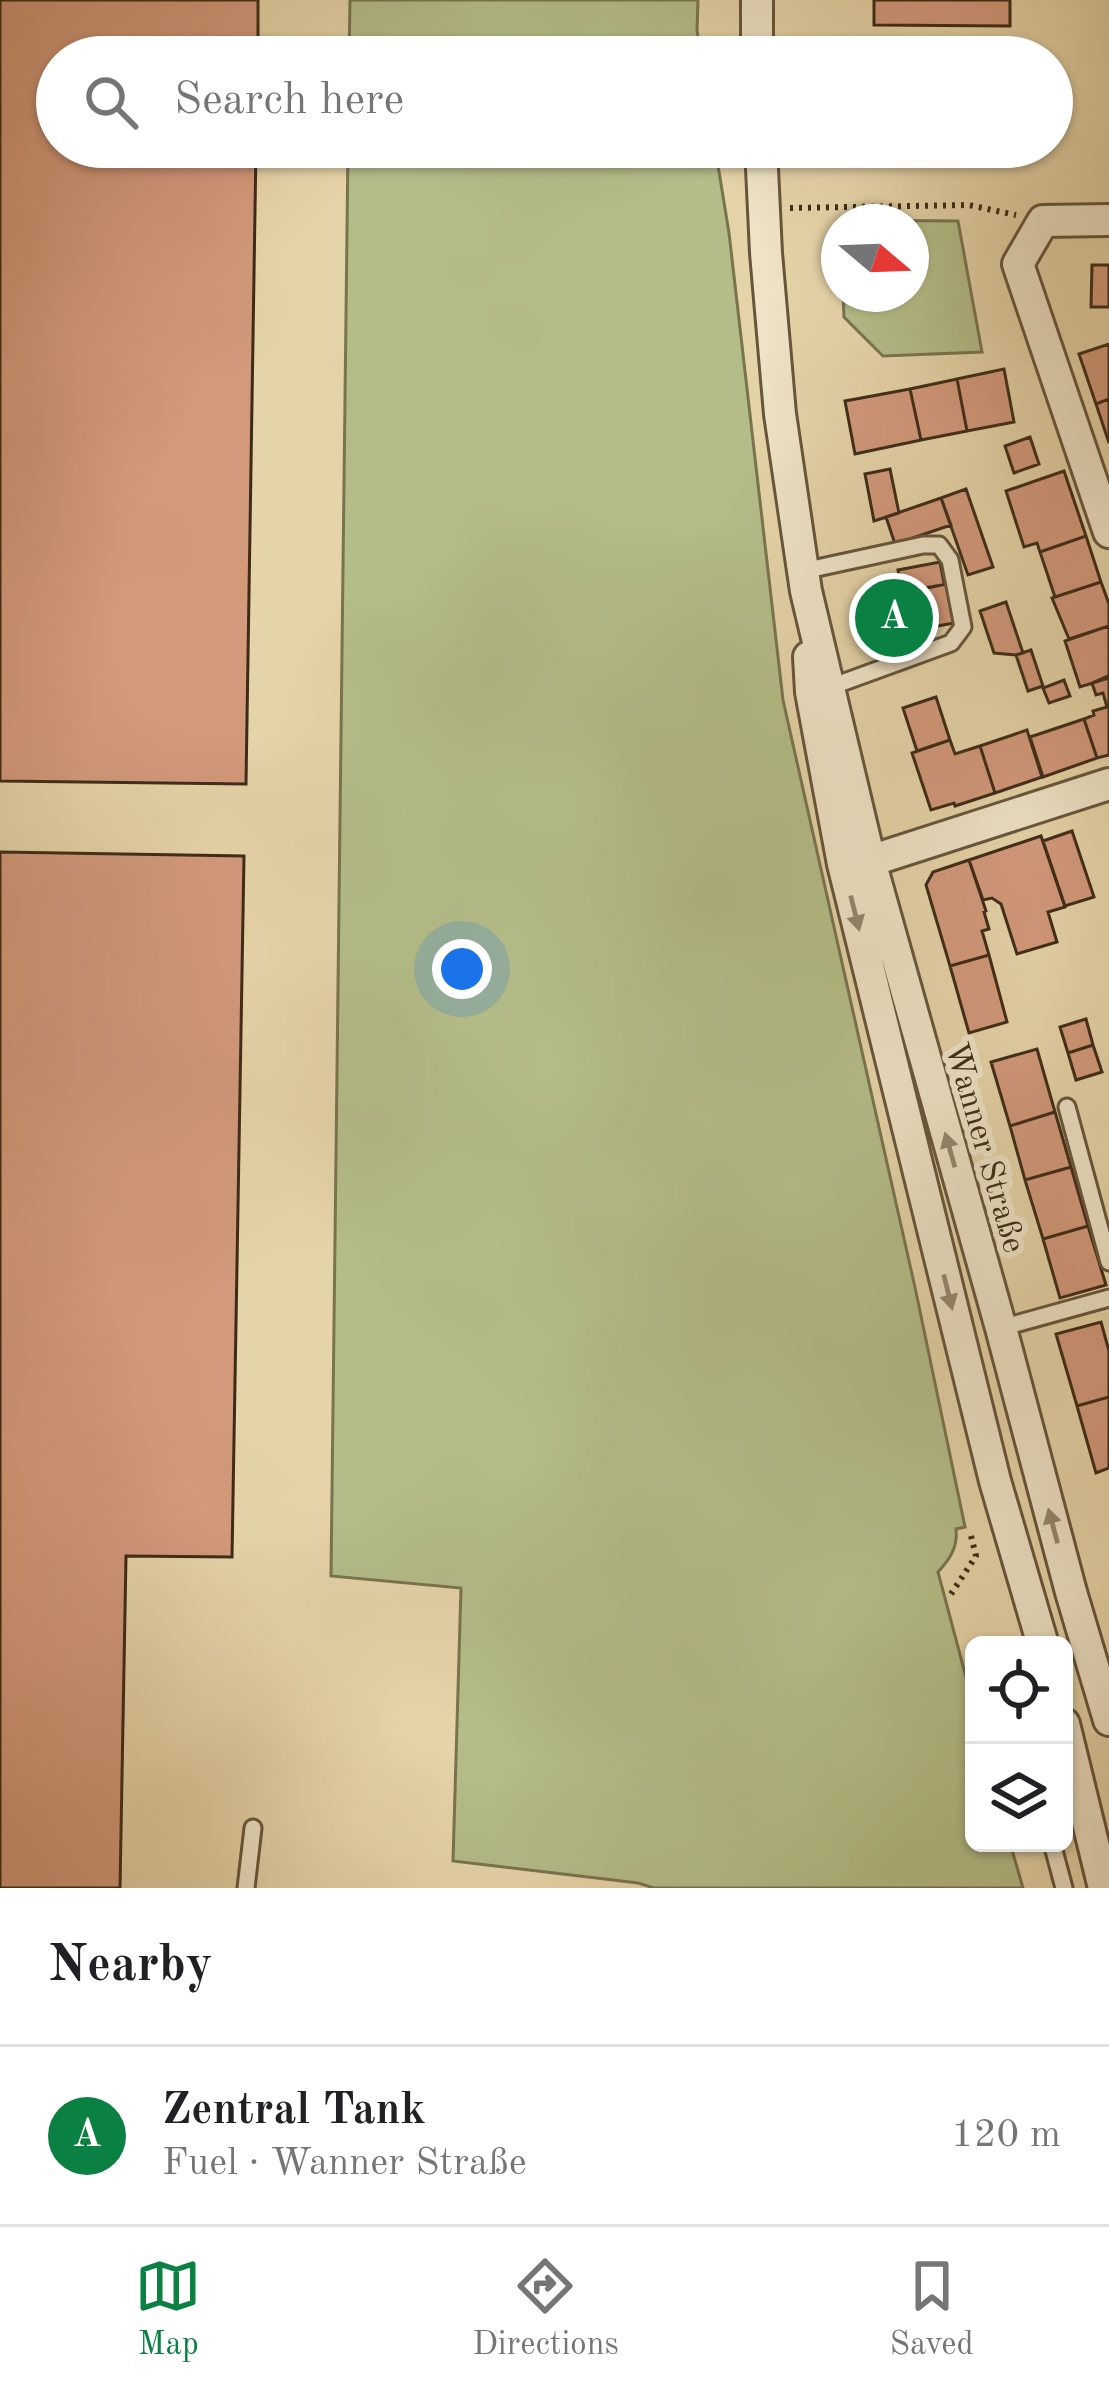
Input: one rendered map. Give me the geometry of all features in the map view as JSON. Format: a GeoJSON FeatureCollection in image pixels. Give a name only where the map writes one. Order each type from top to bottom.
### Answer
{"type":"FeatureCollection","features":[{"type":"Feature","properties":{"kind":"street"},"geometry":{"type":"LineString","coordinates":[[757,0],[758,36]]}},
{"type":"Feature","properties":{"kind":"street","name":"Wanner Straße"},"geometry":{"type":"LineString","coordinates":[[761,168],[780,414],[821,690],[994,1481],[1040,1636]]}},
{"type":"Feature","properties":{"kind":"street"},"geometry":{"type":"LineString","coordinates":[[1109,220],[1042,221],[1018,264],[1109,532]]}},
{"type":"Feature","properties":{"kind":"street"},"geometry":{"type":"LineString","coordinates":[[856,862],[1109,784]]}},
{"type":"Feature","properties":{"kind":"street","name":"Wanner Straße"},"geometry":{"type":"LineString","coordinates":[[856,862],[1001,1328],[1109,1720]]}},
{"type":"Feature","properties":{"kind":"street"},"geometry":{"type":"LineString","coordinates":[[1069,1744],[1104,1888]]}},
{"type":"Feature","properties":{"kind":"lane"},"geometry":{"type":"LineString","coordinates":[[805,581],[939,544],[950,560],[963,627],[951,643],[821,690]]}},
{"type":"Feature","properties":{"kind":"lane"},"geometry":{"type":"LineString","coordinates":[[1067,1107],[1109,1262]]}},
{"type":"Feature","properties":{"kind":"lane"},"geometry":{"type":"LineString","coordinates":[[1001,1328],[1109,1298]]}},
{"type":"Feature","properties":{"kind":"lane"},"geometry":{"type":"LineString","coordinates":[[1030,1601],[1071,1592]]}},
{"type":"Feature","properties":{"kind":"lane"},"geometry":{"type":"LineString","coordinates":[[245,1888],[253,1828]]}},
{"type":"Feature","properties":{"kind":"lane"},"geometry":{"type":"LineString","coordinates":[[1054,1852],[1064,1888]]}},
{"type":"Feature","properties":{"kind":"path"},"geometry":{"type":"LineString","coordinates":[[763,208],[969,205],[1042,221]]}},
{"type":"Feature","properties":{"kind":"path"},"geometry":{"type":"LineString","coordinates":[[951,1594],[976,1556],[971,1536]]}},
{"type":"Feature","properties":{"kind":"green space"},"geometry":{"type":"Polygon","coordinates":[[[350,0],[698,0],[698,36],[349,36],[350,0]]]}},
{"type":"Feature","properties":{"kind":"green space"},"geometry":{"type":"Polygon","coordinates":[[[348,168],[718,168],[783,700],[965,1527],[956,1529],[952,1552],[938,1572],[965,1673],[965,1852],[1013,1852],[1023,1888],[654,1888],[453,1861],[461,1588],[331,1576],[348,168]]]}},
{"type":"Feature","properties":{"kind":"green space"},"geometry":{"type":"Polygon","coordinates":[[[929,221],[958,221],[982,352],[883,356],[844,312],[929,312],[929,221]]]}},
{"type":"Feature","properties":{"kind":"building"},"geometry":{"type":"Polygon","coordinates":[[[0,0],[258,0],[258,36],[36,36],[36,168],[256,168],[246,784],[0,781],[0,0]]]}},
{"type":"Feature","properties":{"kind":"building"},"geometry":{"type":"Polygon","coordinates":[[[874,0],[1010,0],[1010,26],[874,25],[874,0]]]}},
{"type":"Feature","properties":{"kind":"building"},"geometry":{"type":"Polygon","coordinates":[[[1092,265],[1109,265],[1109,307],[1091,307],[1092,265]]]}},
{"type":"Feature","properties":{"kind":"building"},"geometry":{"type":"Polygon","coordinates":[[[1109,344],[1109,399],[1096,404],[1079,354],[1109,344]]]}},
{"type":"Feature","properties":{"kind":"building"},"geometry":{"type":"Polygon","coordinates":[[[1004,369],[1014,422],[967,431],[957,379],[1004,369]]]}},
{"type":"Feature","properties":{"kind":"building"},"geometry":{"type":"Polygon","coordinates":[[[957,379],[967,431],[921,440],[910,389],[957,379]]]}},
{"type":"Feature","properties":{"kind":"building"},"geometry":{"type":"Polygon","coordinates":[[[910,389],[921,440],[855,454],[845,401],[910,389]]]}},
{"type":"Feature","properties":{"kind":"building"},"geometry":{"type":"Polygon","coordinates":[[[1109,399],[1109,443],[1096,404],[1109,399]]]}},
{"type":"Feature","properties":{"kind":"building"},"geometry":{"type":"Polygon","coordinates":[[[1030,437],[1039,464],[1014,473],[1005,446],[1030,437]]]}},
{"type":"Feature","properties":{"kind":"building"},"geometry":{"type":"Polygon","coordinates":[[[890,469],[899,513],[874,521],[865,474],[890,469]]]}},
{"type":"Feature","properties":{"kind":"building"},"geometry":{"type":"Polygon","coordinates":[[[1064,471],[1086,536],[1040,552],[1037,543],[1024,547],[1006,491],[1064,471]]]}},
{"type":"Feature","properties":{"kind":"building"},"geometry":{"type":"Polygon","coordinates":[[[966,489],[993,567],[968,575],[941,498],[966,489]]]}},
{"type":"Feature","properties":{"kind":"building"},"geometry":{"type":"Polygon","coordinates":[[[941,498],[951,525],[895,544],[886,517],[941,498]]]}},
{"type":"Feature","properties":{"kind":"building"},"geometry":{"type":"Polygon","coordinates":[[[1086,536],[1101,582],[1055,597],[1040,552],[1086,536]]]}},
{"type":"Feature","properties":{"kind":"building"},"geometry":{"type":"Polygon","coordinates":[[[940,562],[947,584],[903,593],[898,570],[940,562]]]}},
{"type":"Feature","properties":{"kind":"building"},"geometry":{"type":"Polygon","coordinates":[[[1101,582],[1109,604],[1109,626],[1069,639],[1052,598],[1101,582]]]}},
{"type":"Feature","properties":{"kind":"building"},"geometry":{"type":"Polygon","coordinates":[[[947,584],[954,623],[916,630],[909,591],[947,584]]]}},
{"type":"Feature","properties":{"kind":"building"},"geometry":{"type":"Polygon","coordinates":[[[902,597],[910,645],[880,651],[871,602],[902,597]]]}},
{"type":"Feature","properties":{"kind":"building"},"geometry":{"type":"Polygon","coordinates":[[[1006,602],[1023,653],[1016,655],[994,653],[980,611],[1006,602]]]}},
{"type":"Feature","properties":{"kind":"building"},"geometry":{"type":"Polygon","coordinates":[[[1109,626],[1109,678],[1080,687],[1065,641],[1109,626]]]}},
{"type":"Feature","properties":{"kind":"building"},"geometry":{"type":"Polygon","coordinates":[[[1031,650],[1043,686],[1028,691],[1016,655],[1031,650]]]}},
{"type":"Feature","properties":{"kind":"building"},"geometry":{"type":"Polygon","coordinates":[[[1109,676],[1109,755],[1097,758],[1084,719],[1107,707],[1103,693],[1096,695],[1092,683],[1109,676]]]}},
{"type":"Feature","properties":{"kind":"building"},"geometry":{"type":"Polygon","coordinates":[[[1064,680],[1070,696],[1049,703],[1043,688],[1064,680]]]}},
{"type":"Feature","properties":{"kind":"building"},"geometry":{"type":"Polygon","coordinates":[[[936,697],[950,740],[917,751],[903,708],[936,697]]]}},
{"type":"Feature","properties":{"kind":"building"},"geometry":{"type":"Polygon","coordinates":[[[1084,719],[1097,758],[1043,777],[1030,737],[1084,719]]]}},
{"type":"Feature","properties":{"kind":"building"},"geometry":{"type":"Polygon","coordinates":[[[1027,730],[1042,777],[995,793],[980,746],[1027,730]]]}},
{"type":"Feature","properties":{"kind":"building"},"geometry":{"type":"Polygon","coordinates":[[[950,740],[955,754],[980,746],[995,793],[931,810],[912,753],[950,740]]]}},
{"type":"Feature","properties":{"kind":"building"},"geometry":{"type":"Polygon","coordinates":[[[1072,831],[1094,897],[1065,906],[1043,841],[1072,831]]]}},
{"type":"Feature","properties":{"kind":"building"},"geometry":{"type":"Polygon","coordinates":[[[1041,836],[1065,907],[1048,912],[1057,942],[1017,954],[1001,904],[992,898],[983,900],[969,860],[1041,836]]]}},
{"type":"Feature","properties":{"kind":"building"},"geometry":{"type":"Polygon","coordinates":[[[0,852],[244,856],[232,1557],[126,1556],[120,1888],[0,1888],[0,852]]]}},
{"type":"Feature","properties":{"kind":"building"},"geometry":{"type":"Polygon","coordinates":[[[969,860],[986,911],[989,929],[982,931],[989,955],[950,966],[926,885],[933,872],[969,860]]]}},
{"type":"Feature","properties":{"kind":"building"},"geometry":{"type":"Polygon","coordinates":[[[989,955],[1007,1022],[969,1033],[950,966],[989,955]]]}},
{"type":"Feature","properties":{"kind":"building"},"geometry":{"type":"Polygon","coordinates":[[[1086,1019],[1093,1045],[1068,1053],[1060,1027],[1086,1019]]]}},
{"type":"Feature","properties":{"kind":"building"},"geometry":{"type":"Polygon","coordinates":[[[1093,1045],[1102,1072],[1076,1080],[1068,1053],[1093,1045]]]}},
{"type":"Feature","properties":{"kind":"building"},"geometry":{"type":"Polygon","coordinates":[[[1037,1049],[1055,1112],[1010,1126],[991,1062],[1037,1049]]]}},
{"type":"Feature","properties":{"kind":"building"},"geometry":{"type":"Polygon","coordinates":[[[1055,1112],[1071,1167],[1025,1180],[1010,1126],[1055,1112]]]}},
{"type":"Feature","properties":{"kind":"building"},"geometry":{"type":"Polygon","coordinates":[[[1071,1167],[1088,1226],[1043,1239],[1025,1180],[1071,1167]]]}},
{"type":"Feature","properties":{"kind":"building"},"geometry":{"type":"Polygon","coordinates":[[[1088,1226],[1106,1285],[1060,1298],[1043,1239],[1088,1226]]]}},
{"type":"Feature","properties":{"kind":"building"},"geometry":{"type":"Polygon","coordinates":[[[1101,1322],[1109,1351],[1109,1397],[1077,1406],[1056,1334],[1101,1322]]]}},
{"type":"Feature","properties":{"kind":"building"},"geometry":{"type":"Polygon","coordinates":[[[1109,1397],[1109,1468],[1096,1473],[1077,1406],[1109,1397]]]}},
{"type":"Feature","properties":{"kind":"place","name":"Zentral Tank"},"geometry":{"type":"Point","coordinates":[894,618]}}]}
